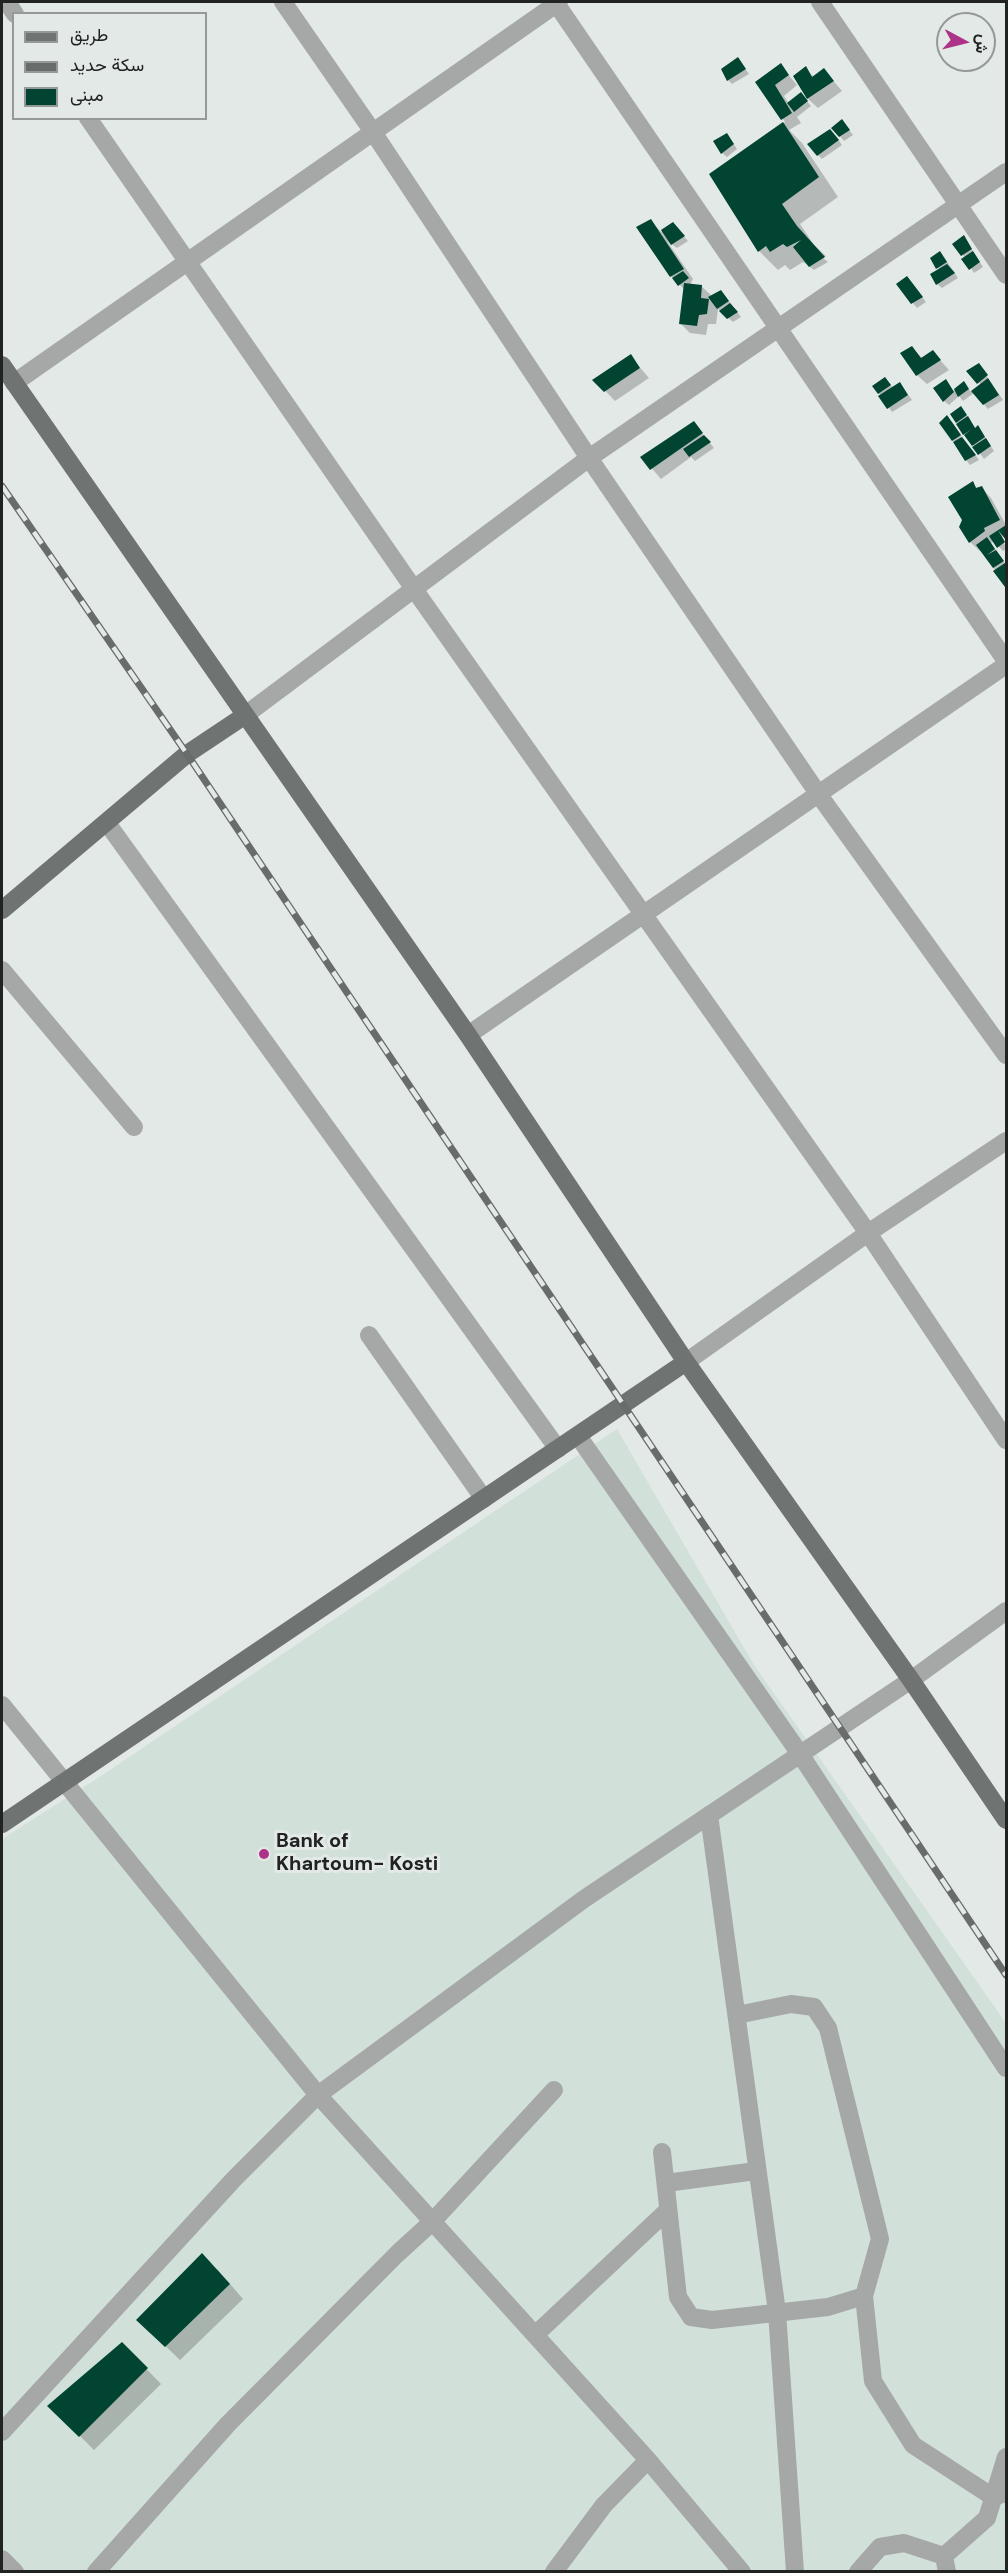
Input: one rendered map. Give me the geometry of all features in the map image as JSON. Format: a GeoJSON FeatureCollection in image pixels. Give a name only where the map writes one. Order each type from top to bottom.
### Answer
{"type":"FeatureCollection","features":[{"type":"Feature","properties":{"kind":"main road"},"geometry":{"type":"LineString","coordinates":[[2,365],[468,1035],[686,1362],[911,1680],[1006,1820]]}},
{"type":"Feature","properties":{"kind":"main road"},"geometry":{"type":"LineString","coordinates":[[2,910],[187,754],[244,716]]}},
{"type":"Feature","properties":{"kind":"main road"},"geometry":{"type":"LineString","coordinates":[[2,1824],[686,1362]]}},
{"type":"Feature","properties":{"kind":"street"},"geometry":{"type":"LineString","coordinates":[[283,2],[373,132],[589,458],[819,795],[1006,1055]]}},
{"type":"Feature","properties":{"kind":"street"},"geometry":{"type":"LineString","coordinates":[[14,383],[557,2],[1006,663],[819,795],[468,1035]]}},
{"type":"Feature","properties":{"kind":"street"},"geometry":{"type":"LineString","coordinates":[[819,2],[1006,275]]}},
{"type":"Feature","properties":{"kind":"street"},"geometry":{"type":"LineString","coordinates":[[89,120],[414,589],[868,1233],[1006,1440]]}},
{"type":"Feature","properties":{"kind":"street"},"geometry":{"type":"LineString","coordinates":[[244,716],[589,458],[1006,172]]}},
{"type":"Feature","properties":{"kind":"street"},"geometry":{"type":"LineString","coordinates":[[106,824],[558,1449]]}},
{"type":"Feature","properties":{"kind":"street"},"geometry":{"type":"LineString","coordinates":[[2,970],[134,1127]]}},
{"type":"Feature","properties":{"kind":"street"},"geometry":{"type":"LineString","coordinates":[[686,1362],[868,1233],[1006,1141]]}},
{"type":"Feature","properties":{"kind":"street"},"geometry":{"type":"LineString","coordinates":[[369,1335],[484,1499]]}},
{"type":"Feature","properties":{"kind":"street"},"geometry":{"type":"LineString","coordinates":[[578,1436],[800,1754],[1006,2068]]}},
{"type":"Feature","properties":{"kind":"street"},"geometry":{"type":"LineString","coordinates":[[2,2432],[234,2179],[318,2095],[584,1899],[911,1680],[1006,1611]]}},
{"type":"Feature","properties":{"kind":"street"},"geometry":{"type":"LineString","coordinates":[[2,1705],[318,2095],[648,2460],[742,2571]]}},
{"type":"Feature","properties":{"kind":"street"},"geometry":{"type":"LineString","coordinates":[[709,1815],[777,2312],[795,2571]]}},
{"type":"Feature","properties":{"kind":"street"},"geometry":{"type":"LineString","coordinates":[[737,2015],[791,2004],[814,2007],[828,2028],[880,2239],[864,2296],[873,2381],[913,2445],[1000,2495]]}},
{"type":"Feature","properties":{"kind":"street"},"geometry":{"type":"LineString","coordinates":[[96,2571],[228,2424],[397,2254],[432,2223],[554,2090]]}},
{"type":"Feature","properties":{"kind":"street"},"geometry":{"type":"LineString","coordinates":[[662,2152],[678,2297],[691,2317],[712,2320],[828,2307],[864,2296]]}},
{"type":"Feature","properties":{"kind":"street"},"geometry":{"type":"LineString","coordinates":[[666,2183],[756,2171]]}},
{"type":"Feature","properties":{"kind":"street"},"geometry":{"type":"LineString","coordinates":[[535,2335],[668,2211]]}},
{"type":"Feature","properties":{"kind":"street"},"geometry":{"type":"LineString","coordinates":[[858,2571],[880,2547],[904,2543],[946,2564],[987,2518],[1000,2495],[1006,2457]]}},
{"type":"Feature","properties":{"kind":"street"},"geometry":{"type":"LineString","coordinates":[[554,2571],[604,2505],[648,2460]]}},
{"type":"Feature","properties":{"kind":"street"},"geometry":{"type":"LineString","coordinates":[[2,2559],[15,2571]]}},
{"type":"Feature","properties":{"kind":"shaded area"},"geometry":{"type":"Polygon","coordinates":[[[617,1429],[754,1665],[1006,2023],[1006,2571],[2,2572],[2,1839],[101,1776],[617,1429]]]}},
{"type":"Feature","properties":{"kind":"building"},"geometry":{"type":"Polygon","coordinates":[[[738,57],[746,69],[727,81],[721,69],[738,57]]]}},
{"type":"Feature","properties":{"kind":"building"},"geometry":{"type":"Polygon","coordinates":[[[781,63],[789,75],[775,85],[792,113],[781,120],[755,82],[781,63]]]}},
{"type":"Feature","properties":{"kind":"building"},"geometry":{"type":"Polygon","coordinates":[[[806,66],[812,77],[824,68],[834,81],[807,99],[793,76],[806,66]]]}},
{"type":"Feature","properties":{"kind":"building"},"geometry":{"type":"Polygon","coordinates":[[[801,92],[808,101],[794,112],[787,103],[801,92]]]}},
{"type":"Feature","properties":{"kind":"building"},"geometry":{"type":"Polygon","coordinates":[[[842,119],[850,130],[839,137],[831,128],[842,119]]]}},
{"type":"Feature","properties":{"kind":"building"},"geometry":{"type":"Polygon","coordinates":[[[783,122],[819,177],[782,204],[797,226],[825,257],[809,267],[793,247],[801,240],[787,247],[783,244],[770,252],[766,246],[758,252],[709,174],[783,122]]]}},
{"type":"Feature","properties":{"kind":"building"},"geometry":{"type":"Polygon","coordinates":[[[830,129],[839,140],[817,156],[807,144],[830,129]]]}},
{"type":"Feature","properties":{"kind":"building"},"geometry":{"type":"Polygon","coordinates":[[[727,133],[734,144],[721,154],[713,141],[727,133]]]}},
{"type":"Feature","properties":{"kind":"building"},"geometry":{"type":"Polygon","coordinates":[[[651,219],[684,269],[670,277],[636,227],[651,219]]]}},
{"type":"Feature","properties":{"kind":"building"},"geometry":{"type":"Polygon","coordinates":[[[673,222],[685,236],[671,245],[661,230],[673,222]]]}},
{"type":"Feature","properties":{"kind":"building"},"geometry":{"type":"Polygon","coordinates":[[[964,235],[972,249],[961,256],[952,244],[964,235]]]}},
{"type":"Feature","properties":{"kind":"building"},"geometry":{"type":"Polygon","coordinates":[[[940,251],[947,262],[936,269],[930,258],[940,251]]]}},
{"type":"Feature","properties":{"kind":"building"},"geometry":{"type":"Polygon","coordinates":[[[973,251],[980,262],[969,270],[961,259],[973,251]]]}},
{"type":"Feature","properties":{"kind":"building"},"geometry":{"type":"Polygon","coordinates":[[[947,264],[955,273],[936,285],[930,274],[947,264]]]}},
{"type":"Feature","properties":{"kind":"building"},"geometry":{"type":"Polygon","coordinates":[[[683,271],[689,278],[678,286],[672,278],[683,271]]]}},
{"type":"Feature","properties":{"kind":"building"},"geometry":{"type":"Polygon","coordinates":[[[907,276],[923,297],[911,304],[896,284],[907,276]]]}},
{"type":"Feature","properties":{"kind":"building"},"geometry":{"type":"Polygon","coordinates":[[[684,283],[702,285],[701,298],[709,299],[707,314],[699,315],[697,326],[679,324],[684,283]]]}},
{"type":"Feature","properties":{"kind":"building"},"geometry":{"type":"Polygon","coordinates":[[[721,290],[729,301],[717,309],[708,297],[721,290]]]}},
{"type":"Feature","properties":{"kind":"building"},"geometry":{"type":"Polygon","coordinates":[[[730,303],[738,312],[727,319],[719,311],[730,303]]]}},
{"type":"Feature","properties":{"kind":"building"},"geometry":{"type":"Polygon","coordinates":[[[912,346],[921,358],[933,350],[941,360],[916,376],[900,353],[912,346]]]}},
{"type":"Feature","properties":{"kind":"building"},"geometry":{"type":"Polygon","coordinates":[[[631,354],[640,368],[604,392],[592,380],[631,354]]]}},
{"type":"Feature","properties":{"kind":"building"},"geometry":{"type":"Polygon","coordinates":[[[979,363],[988,375],[977,384],[966,371],[979,363]]]}},
{"type":"Feature","properties":{"kind":"building"},"geometry":{"type":"Polygon","coordinates":[[[885,377],[891,385],[878,394],[872,386],[885,377]]]}},
{"type":"Feature","properties":{"kind":"building"},"geometry":{"type":"Polygon","coordinates":[[[988,378],[999,395],[983,405],[971,391],[988,378]]]}},
{"type":"Feature","properties":{"kind":"building"},"geometry":{"type":"Polygon","coordinates":[[[946,379],[954,392],[943,402],[933,388],[946,379]]]}},
{"type":"Feature","properties":{"kind":"building"},"geometry":{"type":"Polygon","coordinates":[[[964,381],[969,389],[958,397],[954,389],[964,381]]]}},
{"type":"Feature","properties":{"kind":"building"},"geometry":{"type":"Polygon","coordinates":[[[900,382],[908,395],[887,409],[878,396],[900,382]]]}},
{"type":"Feature","properties":{"kind":"building"},"geometry":{"type":"Polygon","coordinates":[[[961,406],[967,415],[956,423],[950,414],[961,406]]]}},
{"type":"Feature","properties":{"kind":"building"},"geometry":{"type":"Polygon","coordinates":[[[947,415],[961,435],[952,441],[939,423],[947,415]]]}},
{"type":"Feature","properties":{"kind":"building"},"geometry":{"type":"Polygon","coordinates":[[[968,416],[975,428],[978,425],[985,437],[972,446],[964,435],[972,429],[963,435],[956,424],[968,416]]]}},
{"type":"Feature","properties":{"kind":"building"},"geometry":{"type":"Polygon","coordinates":[[[694,421],[703,433],[650,470],[640,457],[694,421]]]}},
{"type":"Feature","properties":{"kind":"building"},"geometry":{"type":"Polygon","coordinates":[[[704,435],[711,442],[689,457],[683,449],[704,435]]]}},
{"type":"Feature","properties":{"kind":"building"},"geometry":{"type":"Polygon","coordinates":[[[962,437],[976,455],[965,461],[953,442],[962,437]]]}},
{"type":"Feature","properties":{"kind":"building"},"geometry":{"type":"Polygon","coordinates":[[[986,438],[991,446],[978,455],[972,447],[986,438]]]}},
{"type":"Feature","properties":{"kind":"building"},"geometry":{"type":"Polygon","coordinates":[[[973,481],[976,488],[982,486],[1000,520],[984,528],[985,531],[969,543],[959,527],[962,520],[948,497],[973,481]]]}},
{"type":"Feature","properties":{"kind":"building"},"geometry":{"type":"Polygon","coordinates":[[[1006,525],[1006,540],[998,530],[1006,525]]]}},
{"type":"Feature","properties":{"kind":"building"},"geometry":{"type":"Polygon","coordinates":[[[998,530],[1005,542],[997,548],[989,536],[998,530]]]}},
{"type":"Feature","properties":{"kind":"building"},"geometry":{"type":"Polygon","coordinates":[[[987,537],[995,549],[987,555],[996,550],[1004,561],[993,568],[976,545],[987,537]]]}},
{"type":"Feature","properties":{"kind":"building"},"geometry":{"type":"Polygon","coordinates":[[[1005,563],[1006,566],[1005,587],[993,571],[1005,563]]]}},
{"type":"Feature","properties":{"kind":"building"},"geometry":{"type":"Polygon","coordinates":[[[202,2253],[230,2284],[165,2347],[136,2320],[202,2253]]]}},
{"type":"Feature","properties":{"kind":"building"},"geometry":{"type":"Polygon","coordinates":[[[122,2342],[148,2368],[79,2437],[47,2406],[122,2342]]]}},
{"type":"Feature","properties":{"kind":"railway"},"geometry":{"type":"LineString","coordinates":[[2,486],[187,754],[1006,1975]]}},
{"type":"Feature","properties":{"kind":"place","name":"Bank of Khartoum- Kosti"},"geometry":{"type":"Point","coordinates":[264,1854]}}]}
